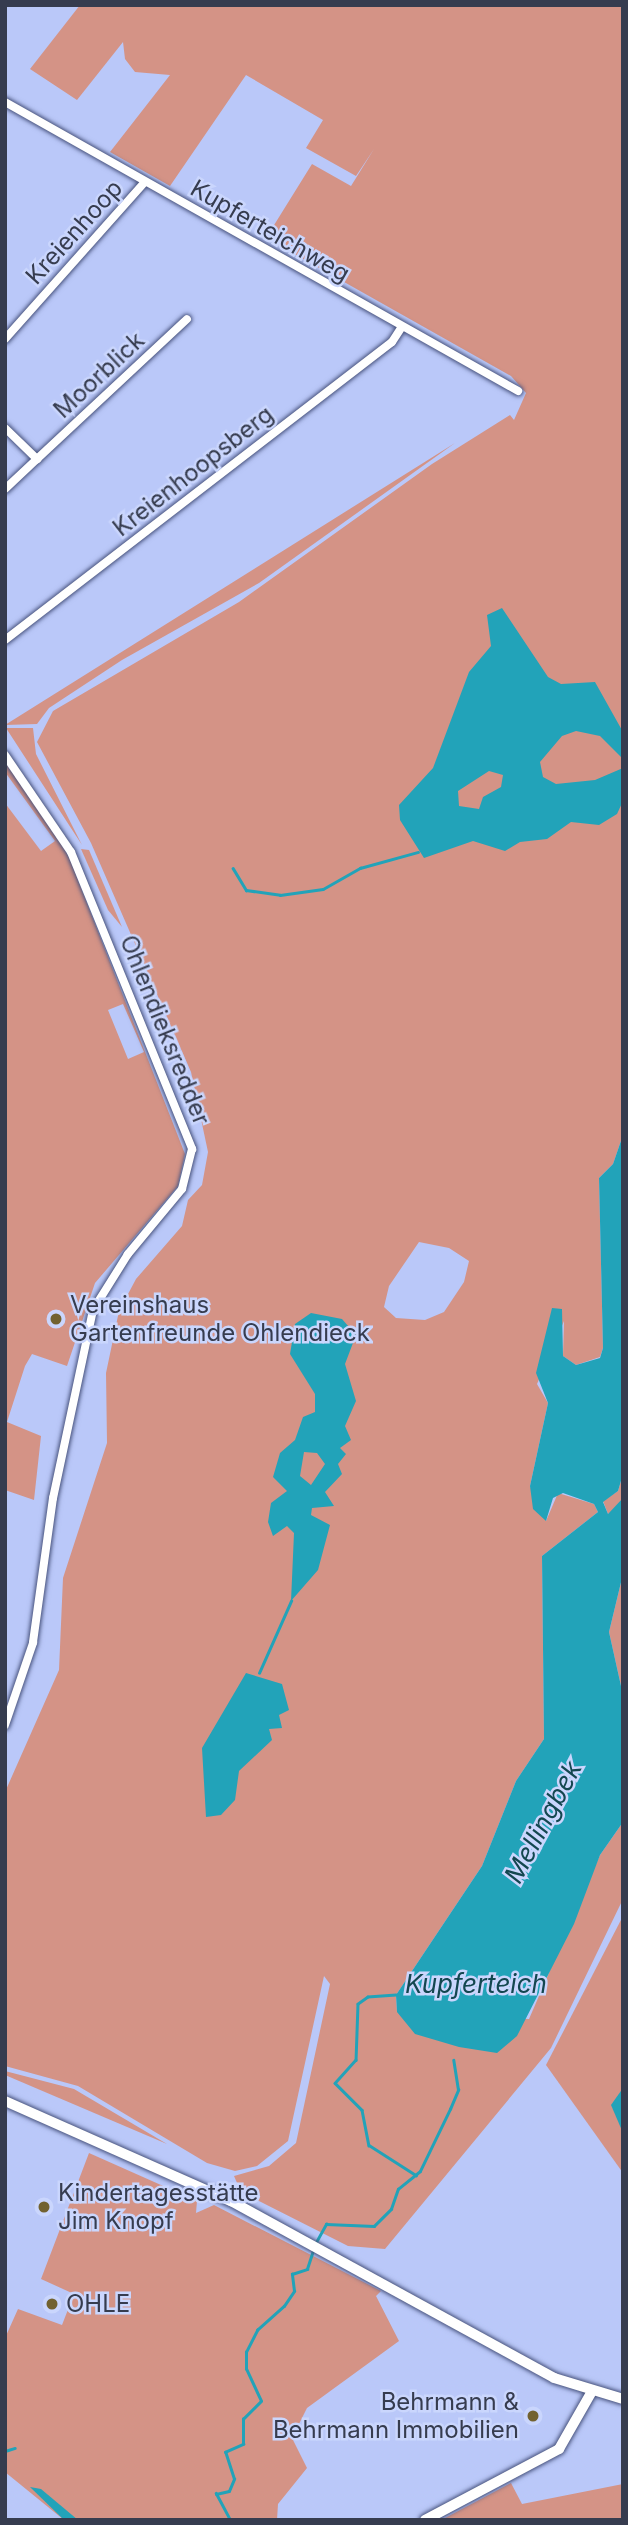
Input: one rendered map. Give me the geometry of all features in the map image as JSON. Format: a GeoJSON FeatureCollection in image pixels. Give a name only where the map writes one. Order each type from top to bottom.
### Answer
{"type":"FeatureCollection","features":[{"type":"Feature","properties":{"kind":"main road"},"geometry":{"type":"LineString","coordinates":[[5,2101],[144,2159],[591,2393],[623,2399]]}},
{"type":"Feature","properties":{"kind":"main road"},"geometry":{"type":"LineString","coordinates":[[425,2520],[559,2449],[591,2393]]}},
{"type":"Feature","properties":{"kind":"street","name":"Kupferteichweg"},"geometry":{"type":"LineString","coordinates":[[5,102],[401,328],[518,391]]}},
{"type":"Feature","properties":{"kind":"street","name":"Kreienhoop"},"geometry":{"type":"LineString","coordinates":[[5,339],[145,182]]}},
{"type":"Feature","properties":{"kind":"street","name":"Moorblick"},"geometry":{"type":"LineString","coordinates":[[5,489],[187,319]]}},
{"type":"Feature","properties":{"kind":"street","name":"Kreienhoopsberg"},"geometry":{"type":"LineString","coordinates":[[5,640],[392,342],[401,328]]}},
{"type":"Feature","properties":{"kind":"street"},"geometry":{"type":"LineString","coordinates":[[5,428],[37,459]]}},
{"type":"Feature","properties":{"kind":"street","name":"Ohlendieksredder"},"geometry":{"type":"LineString","coordinates":[[5,755],[74,859],[192,1149],[182,1189],[128,1254],[93,1310],[53,1498],[33,1643],[5,1725]]}},
{"type":"Feature","properties":{"kind":"shaded area"},"geometry":{"type":"Polygon","coordinates":[[[80,5],[623,5],[623,1135],[613,1164],[599,1178],[603,1348],[600,1357],[576,1365],[563,1356],[564,1321],[537,1384],[548,1403],[530,1486],[546,1521],[558,1493],[594,1504],[598,1512],[542,1556],[544,1739],[516,1781],[482,1866],[396,1995],[397,2012],[529,2019],[600,1855],[623,1822],[623,1899],[551,2048],[385,2249],[348,2246],[241,2192],[234,2176],[269,2166],[296,2143],[330,1984],[324,1976],[288,2141],[257,2166],[235,2171],[207,2163],[78,2086],[5,2066],[5,1792],[59,1670],[63,1578],[107,1443],[106,1373],[119,1311],[136,1279],[182,1226],[188,1200],[202,1185],[208,1152],[191,1072],[91,843],[37,742],[53,711],[239,602],[432,464],[510,415],[514,420],[526,393],[511,376],[266,238],[312,164],[351,186],[374,149],[356,176],[306,148],[323,120],[246,75],[170,186],[110,152],[170,75],[135,72],[125,59],[123,42],[77,100],[30,69],[80,5]],[[419,1242],[389,1286],[384,1307],[396,1318],[425,1320],[444,1312],[464,1282],[469,1261],[449,1248],[419,1242]]]}},
{"type":"Feature","properties":{"kind":"shaded area"},"geometry":{"type":"Polygon","coordinates":[[[455,443],[259,583],[122,660],[49,708],[37,724],[5,725],[455,443]]]}},
{"type":"Feature","properties":{"kind":"shaded area"},"geometry":{"type":"Polygon","coordinates":[[[6,728],[33,728],[36,754],[82,845],[6,728]]]}},
{"type":"Feature","properties":{"kind":"shaded area"},"geometry":{"type":"Polygon","coordinates":[[[5,761],[50,821],[70,860],[185,1154],[178,1186],[95,1283],[67,1366],[32,1354],[25,1366],[7,1422],[41,1436],[34,1500],[5,1490],[5,803],[41,851],[55,841],[5,772],[5,761]],[[123,1004],[108,1010],[128,1059],[144,1052],[123,1004]]]}},
{"type":"Feature","properties":{"kind":"shaded area"},"geometry":{"type":"Polygon","coordinates":[[[81,849],[89,850],[122,927],[108,910],[81,849]]]}},
{"type":"Feature","properties":{"kind":"shaded area"},"geometry":{"type":"Polygon","coordinates":[[[623,1474],[621,1504],[608,1514],[603,1501],[618,1491],[623,1474]]]}},
{"type":"Feature","properties":{"kind":"shaded area"},"geometry":{"type":"Polygon","coordinates":[[[623,1574],[623,1695],[609,1632],[623,1574]]]}},
{"type":"Feature","properties":{"kind":"shaded area"},"geometry":{"type":"Polygon","coordinates":[[[623,1916],[623,2173],[546,2065],[623,1916]]]}},
{"type":"Feature","properties":{"kind":"shaded area"},"geometry":{"type":"Polygon","coordinates":[[[5,2071],[74,2089],[167,2144],[5,2075],[5,2071]]]}},
{"type":"Feature","properties":{"kind":"shaded area"},"geometry":{"type":"Polygon","coordinates":[[[89,2153],[197,2201],[196,2213],[214,2205],[381,2291],[376,2296],[399,2341],[307,2408],[292,2438],[307,2468],[278,2504],[277,2520],[64,2520],[5,2472],[5,2338],[18,2309],[62,2325],[74,2294],[41,2279],[89,2153]]]}},
{"type":"Feature","properties":{"kind":"shaded area"},"geometry":{"type":"Polygon","coordinates":[[[511,2483],[522,2504],[623,2484],[623,2520],[445,2518],[511,2483]]]}},
{"type":"Feature","properties":{"kind":"water"},"geometry":{"type":"Polygon","coordinates":[[[502,608],[548,677],[561,684],[595,682],[623,732],[623,759],[600,736],[576,731],[562,736],[540,762],[543,777],[556,784],[595,780],[623,768],[623,801],[617,814],[599,825],[571,822],[547,839],[520,842],[505,851],[473,841],[424,858],[400,820],[399,805],[433,768],[469,672],[491,646],[487,615],[502,608]],[[489,771],[458,791],[459,806],[479,809],[483,797],[501,787],[503,775],[489,771]]]}},
{"type":"Feature","properties":{"kind":"water","name":"Kupferteich"},"geometry":{"type":"Polygon","coordinates":[[[623,1135],[623,1474],[618,1491],[603,1502],[608,1514],[623,1498],[623,1574],[609,1632],[623,1695],[623,1822],[600,1855],[574,1924],[517,2036],[497,2053],[459,2047],[415,2034],[397,2012],[396,1995],[482,1866],[516,1781],[544,1739],[542,1556],[598,1512],[594,1504],[563,1493],[553,1498],[546,1521],[533,1509],[530,1486],[548,1403],[536,1373],[552,1308],[562,1309],[563,1356],[576,1365],[600,1358],[603,1348],[599,1178],[613,1164],[623,1135]]]}},
{"type":"Feature","properties":{"kind":"water"},"geometry":{"type":"Polygon","coordinates":[[[311,1313],[342,1319],[356,1335],[345,1364],[356,1401],[345,1426],[351,1440],[340,1448],[346,1454],[338,1464],[342,1474],[325,1492],[334,1506],[312,1508],[311,1515],[330,1525],[318,1570],[291,1601],[294,1533],[287,1526],[273,1536],[268,1522],[271,1503],[287,1491],[273,1477],[280,1453],[295,1440],[303,1417],[315,1412],[315,1394],[290,1354],[295,1324],[311,1313]],[[304,1452],[300,1476],[311,1485],[325,1464],[317,1453],[304,1452]]]}},
{"type":"Feature","properties":{"kind":"water"},"geometry":{"type":"Polygon","coordinates":[[[246,1673],[282,1684],[289,1710],[279,1715],[282,1728],[269,1729],[272,1740],[239,1771],[235,1800],[221,1815],[206,1817],[202,1748],[246,1673]]]}},
{"type":"Feature","properties":{"kind":"water"},"geometry":{"type":"Polygon","coordinates":[[[623,2088],[623,2133],[611,2105],[623,2088]]]}},
{"type":"Feature","properties":{"kind":"water"},"geometry":{"type":"Polygon","coordinates":[[[30,2487],[41,2489],[78,2520],[64,2520],[30,2487]]]}},
{"type":"Feature","properties":{"kind":"waterway"},"geometry":{"type":"LineString","coordinates":[[233,868],[246,890],[280,895],[323,889],[360,868],[418,852]]}},
{"type":"Feature","properties":{"kind":"waterway"},"geometry":{"type":"LineString","coordinates":[[259,1673],[291,1601]]}},
{"type":"Feature","properties":{"kind":"waterway"},"geometry":{"type":"LineString","coordinates":[[396,1995],[368,1997],[358,2004],[356,2060],[335,2083],[362,2110],[369,2145],[416,2175]]}},
{"type":"Feature","properties":{"kind":"waterway","name":"Mellingbek"},"geometry":{"type":"LineString","coordinates":[[315,2244],[326,2224],[374,2226],[391,2209],[398,2189],[420,2171],[458,2090],[453,2060]]}},
{"type":"Feature","properties":{"kind":"waterway","name":"Mellingbek"},"geometry":{"type":"LineString","coordinates":[[230,2520],[216,2494],[229,2491],[234,2479],[225,2452],[243,2444],[243,2419],[261,2401],[246,2369],[246,2352],[257,2330],[284,2306],[294,2291],[292,2274],[307,2269],[313,2250]]}},
{"type":"Feature","properties":{"kind":"waterway"},"geometry":{"type":"LineString","coordinates":[[5,2451],[15,2448]]}},
{"type":"Feature","properties":{"kind":"place","name":"Vereinshaus Gartenfreunde Ohlendieck"},"geometry":{"type":"Point","coordinates":[56,1319]}},
{"type":"Feature","properties":{"kind":"place","name":"Kindertagesstätte Jim Knopf"},"geometry":{"type":"Point","coordinates":[44,2207]}},
{"type":"Feature","properties":{"kind":"place","name":"OHLE"},"geometry":{"type":"Point","coordinates":[52,2304]}},
{"type":"Feature","properties":{"kind":"place","name":"Behrmann & Behrmann Immobilien"},"geometry":{"type":"Point","coordinates":[533,2416]}}]}
